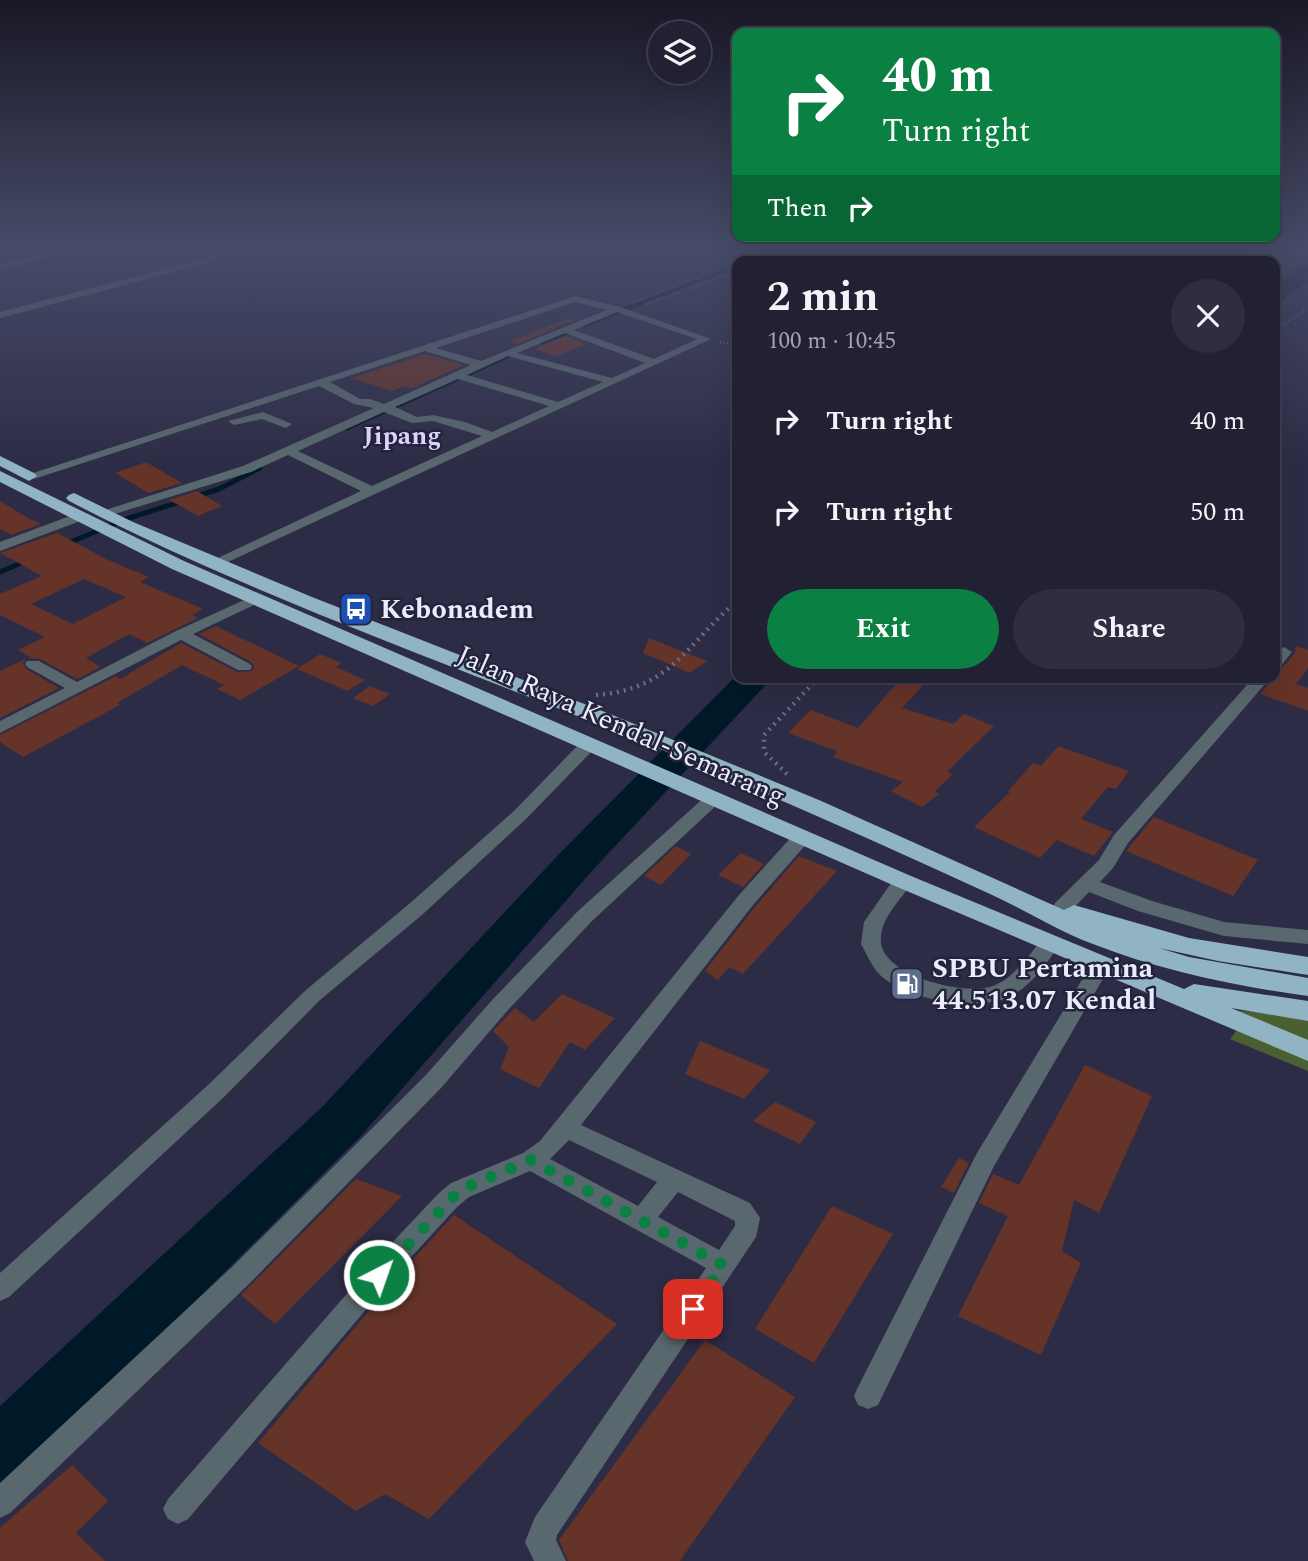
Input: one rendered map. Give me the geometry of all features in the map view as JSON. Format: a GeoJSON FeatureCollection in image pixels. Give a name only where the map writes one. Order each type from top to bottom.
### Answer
{"type":"FeatureCollection","features":[{"type":"Feature","properties":{"kind":"highway","name":"Jalan Raya Kendal-Semarang"},"geometry":{"type":"LineString","coordinates":[[0,460],[109,523],[255,599],[903,881],[1147,982]]}},
{"type":"Feature","properties":{"kind":"highway","name":"Jalan Raya Kendal-Semarang"},"geometry":{"type":"LineString","coordinates":[[0,476],[78,517],[109,523],[593,704],[744,778],[811,804],[1002,890]]}},
{"type":"Feature","properties":{"kind":"highway"},"geometry":{"type":"LineString","coordinates":[[1002,890],[1176,945],[1233,957],[1308,966]]}},
{"type":"Feature","properties":{"kind":"highway"},"geometry":{"type":"LineString","coordinates":[[1002,890],[1100,938],[1157,958],[1245,978],[1308,987]]}},
{"type":"Feature","properties":{"kind":"highway"},"geometry":{"type":"LineString","coordinates":[[1147,982],[1225,999],[1308,1011]]}},
{"type":"Feature","properties":{"kind":"highway"},"geometry":{"type":"LineString","coordinates":[[1147,982],[1308,1051]]}},
{"type":"Feature","properties":{"kind":"street"},"geometry":{"type":"LineString","coordinates":[[30,476],[508,321]]}},
{"type":"Feature","properties":{"kind":"street"},"geometry":{"type":"LineString","coordinates":[[109,523],[291,451],[464,377],[483,365],[596,321]]}},
{"type":"Feature","properties":{"kind":"street"},"geometry":{"type":"LineString","coordinates":[[214,563],[706,339],[652,321]]}},
{"type":"Feature","properties":{"kind":"street"},"geometry":{"type":"LineString","coordinates":[[570,331],[652,362]]}},
{"type":"Feature","properties":{"kind":"street"},"geometry":{"type":"LineString","coordinates":[[425,348],[483,365]]}},
{"type":"Feature","properties":{"kind":"street"},"geometry":{"type":"LineString","coordinates":[[511,354],[612,381]]}},
{"type":"Feature","properties":{"kind":"street"},"geometry":{"type":"LineString","coordinates":[[464,377],[560,406]]}},
{"type":"Feature","properties":{"kind":"street"},"geometry":{"type":"LineString","coordinates":[[321,382],[358,401],[390,409],[416,421],[433,418],[461,424],[492,436]]}},
{"type":"Feature","properties":{"kind":"street"},"geometry":{"type":"LineString","coordinates":[[222,413],[233,421],[263,415],[286,424]]}},
{"type":"Feature","properties":{"kind":"street"},"geometry":{"type":"LineString","coordinates":[[291,451],[371,491]]}},
{"type":"Feature","properties":{"kind":"street"},"geometry":{"type":"LineString","coordinates":[[0,547],[78,517]]}},
{"type":"Feature","properties":{"kind":"street"},"geometry":{"type":"LineString","coordinates":[[0,727],[255,599]]}},
{"type":"Feature","properties":{"kind":"street"},"geometry":{"type":"LineString","coordinates":[[181,634],[244,667]]}},
{"type":"Feature","properties":{"kind":"street"},"geometry":{"type":"LineString","coordinates":[[33,664],[77,688]]}},
{"type":"Feature","properties":{"kind":"street"},"geometry":{"type":"LineString","coordinates":[[1062,908],[1106,864],[1121,839],[1258,683]]}},
{"type":"Feature","properties":{"kind":"street"},"geometry":{"type":"LineString","coordinates":[[0,1289],[216,1091],[313,995],[416,909],[520,815],[591,745]]}},
{"type":"Feature","properties":{"kind":"street"},"geometry":{"type":"LineString","coordinates":[[0,1503],[240,1276],[433,1082],[576,925],[706,796]]}},
{"type":"Feature","properties":{"kind":"street"},"geometry":{"type":"LineString","coordinates":[[178,1509],[394,1258],[448,1200],[460,1190],[531,1160],[548,1147],[738,910],[802,837]]}},
{"type":"Feature","properties":{"kind":"street"},"geometry":{"type":"LineString","coordinates":[[903,881],[874,922],[871,943],[886,968],[927,989],[965,997],[994,995],[1012,985],[1028,971],[1050,943]]}},
{"type":"Feature","properties":{"kind":"street"},"geometry":{"type":"LineString","coordinates":[[1087,884],[1145,906],[1224,929],[1308,937]]}},
{"type":"Feature","properties":{"kind":"street"},"geometry":{"type":"LineString","coordinates":[[868,1396],[985,1160],[1101,965]]}},
{"type":"Feature","properties":{"kind":"street"},"geometry":{"type":"LineString","coordinates":[[551,1561],[540,1542],[545,1527],[747,1229],[748,1218],[741,1210],[565,1128]]}},
{"type":"Feature","properties":{"kind":"street"},"geometry":{"type":"LineString","coordinates":[[531,1160],[723,1265]]}},
{"type":"Feature","properties":{"kind":"street"},"geometry":{"type":"LineString","coordinates":[[641,1220],[674,1179]]}},
{"type":"Feature","properties":{"kind":"path"},"geometry":{"type":"LineString","coordinates":[[593,704],[648,684],[670,667],[709,624],[732,605]]}},
{"type":"Feature","properties":{"kind":"path"},"geometry":{"type":"LineString","coordinates":[[811,804],[796,782],[764,752],[762,745],[764,735],[813,683]]}},
{"type":"Feature","properties":{"kind":"green space"},"geometry":{"type":"Polygon","coordinates":[[[1230,1010],[1308,1016],[1308,1042],[1230,1010]]]}},
{"type":"Feature","properties":{"kind":"green space"},"geometry":{"type":"Polygon","coordinates":[[[1239,1027],[1308,1055],[1308,1071],[1230,1039],[1239,1027]]]}},
{"type":"Feature","properties":{"kind":"building"},"geometry":{"type":"Polygon","coordinates":[[[563,321],[573,321],[517,344],[510,341],[563,321]]]}},
{"type":"Feature","properties":{"kind":"building"},"geometry":{"type":"Polygon","coordinates":[[[565,336],[587,344],[557,356],[534,349],[565,336]]]}},
{"type":"Feature","properties":{"kind":"building"},"geometry":{"type":"Polygon","coordinates":[[[425,354],[464,365],[413,388],[404,386],[392,391],[351,378],[425,354]]]}},
{"type":"Feature","properties":{"kind":"building"},"geometry":{"type":"Polygon","coordinates":[[[146,462],[182,483],[148,493],[115,473],[146,462]]]}},
{"type":"Feature","properties":{"kind":"building"},"geometry":{"type":"Polygon","coordinates":[[[197,491],[222,506],[198,516],[169,500],[197,491]]]}},
{"type":"Feature","properties":{"kind":"building"},"geometry":{"type":"Polygon","coordinates":[[[0,501],[41,524],[11,535],[0,529],[0,501]]]}},
{"type":"Feature","properties":{"kind":"building"},"geometry":{"type":"Polygon","coordinates":[[[57,533],[108,560],[149,577],[140,582],[203,609],[192,615],[198,618],[147,643],[129,634],[86,658],[101,667],[77,679],[40,659],[28,658],[30,657],[18,650],[45,637],[0,615],[0,594],[42,576],[0,553],[57,533]],[[84,579],[31,604],[73,624],[126,597],[84,579]]]}},
{"type":"Feature","properties":{"kind":"building"},"geometry":{"type":"Polygon","coordinates":[[[216,626],[299,666],[240,700],[217,689],[224,685],[182,665],[117,703],[120,705],[23,757],[0,742],[0,735],[116,676],[120,679],[181,643],[237,672],[252,671],[254,666],[251,662],[199,634],[216,626]]]}},
{"type":"Feature","properties":{"kind":"building"},"geometry":{"type":"Polygon","coordinates":[[[649,638],[707,661],[690,673],[643,653],[649,638]]]}},
{"type":"Feature","properties":{"kind":"building"},"geometry":{"type":"Polygon","coordinates":[[[1296,646],[1308,650],[1308,668],[1296,684],[1308,688],[1308,711],[1260,694],[1269,683],[1280,683],[1280,670],[1294,654],[1296,646]]]}},
{"type":"Feature","properties":{"kind":"building"},"geometry":{"type":"Polygon","coordinates":[[[320,654],[342,663],[336,667],[365,680],[347,691],[297,669],[320,654]]]}},
{"type":"Feature","properties":{"kind":"building"},"geometry":{"type":"Polygon","coordinates":[[[26,659],[23,663],[26,669],[59,688],[0,718],[0,671],[26,659]]]}},
{"type":"Feature","properties":{"kind":"building"},"geometry":{"type":"Polygon","coordinates":[[[897,683],[925,683],[902,708],[953,724],[964,714],[994,726],[947,772],[953,774],[935,791],[939,794],[922,807],[891,791],[903,782],[833,757],[837,751],[788,733],[811,710],[858,728],[897,683]]]}},
{"type":"Feature","properties":{"kind":"building"},"geometry":{"type":"Polygon","coordinates":[[[370,686],[390,694],[373,706],[353,698],[370,686]]]}},
{"type":"Feature","properties":{"kind":"building"},"geometry":{"type":"Polygon","coordinates":[[[1058,746],[1129,771],[1116,789],[1108,787],[1081,819],[1113,832],[1094,856],[1057,840],[1040,858],[974,827],[1010,792],[1008,791],[1033,763],[1041,766],[1058,746]]]}},
{"type":"Feature","properties":{"kind":"building"},"geometry":{"type":"Polygon","coordinates":[[[1154,817],[1258,860],[1233,896],[1126,851],[1154,817]]]}},
{"type":"Feature","properties":{"kind":"building"},"geometry":{"type":"Polygon","coordinates":[[[676,846],[691,854],[661,885],[644,876],[676,846]]]}},
{"type":"Feature","properties":{"kind":"building"},"geometry":{"type":"Polygon","coordinates":[[[741,853],[764,864],[743,887],[718,875],[741,853]]]}},
{"type":"Feature","properties":{"kind":"building"},"geometry":{"type":"Polygon","coordinates":[[[799,856],[837,871],[743,974],[729,967],[718,980],[705,971],[755,907],[799,856]]]}},
{"type":"Feature","properties":{"kind":"building"},"geometry":{"type":"Polygon","coordinates":[[[562,994],[615,1018],[585,1050],[570,1042],[539,1088],[500,1069],[509,1047],[493,1031],[515,1008],[534,1022],[562,994]]]}},
{"type":"Feature","properties":{"kind":"building"},"geometry":{"type":"Polygon","coordinates":[[[700,1041],[770,1070],[744,1099],[685,1074],[700,1041]]]}},
{"type":"Feature","properties":{"kind":"building"},"geometry":{"type":"Polygon","coordinates":[[[1085,1065],[1152,1096],[1099,1213],[1074,1200],[1062,1251],[1081,1263],[1041,1355],[958,1316],[1008,1216],[979,1203],[993,1174],[1019,1185],[1085,1065]]]}},
{"type":"Feature","properties":{"kind":"building"},"geometry":{"type":"Polygon","coordinates":[[[775,1102],[816,1122],[800,1144],[753,1121],[775,1102]]]}},
{"type":"Feature","properties":{"kind":"building"},"geometry":{"type":"Polygon","coordinates":[[[959,1158],[969,1163],[954,1193],[941,1187],[959,1158]]]}},
{"type":"Feature","properties":{"kind":"building"},"geometry":{"type":"Polygon","coordinates":[[[356,1179],[402,1196],[275,1324],[241,1295],[356,1179]]]}},
{"type":"Feature","properties":{"kind":"building"},"geometry":{"type":"Polygon","coordinates":[[[832,1206],[893,1234],[814,1363],[755,1329],[832,1206]]]}},
{"type":"Feature","properties":{"kind":"building"},"geometry":{"type":"Polygon","coordinates":[[[454,1215],[617,1324],[429,1519],[385,1494],[356,1511],[258,1443],[405,1268],[454,1215]]]}},
{"type":"Feature","properties":{"kind":"building"},"geometry":{"type":"Polygon","coordinates":[[[705,1340],[795,1397],[680,1561],[568,1561],[559,1540],[705,1340]]]}},
{"type":"Feature","properties":{"kind":"building"},"geometry":{"type":"Polygon","coordinates":[[[72,1465],[108,1501],[76,1533],[105,1561],[0,1561],[0,1528],[72,1465]]]}},
{"type":"Feature","properties":{"kind":"waterway"},"geometry":{"type":"LineString","coordinates":[[585,325],[596,321]]}},
{"type":"Feature","properties":{"kind":"waterway"},"geometry":{"type":"LineString","coordinates":[[542,342],[574,330]]}},
{"type":"Feature","properties":{"kind":"waterway"},"geometry":{"type":"LineString","coordinates":[[408,401],[515,353]]}},
{"type":"Feature","properties":{"kind":"waterway"},"geometry":{"type":"LineString","coordinates":[[347,428],[412,399]]}},
{"type":"Feature","properties":{"kind":"waterway"},"geometry":{"type":"LineString","coordinates":[[194,497],[219,489],[260,468]]}},
{"type":"Feature","properties":{"kind":"waterway"},"geometry":{"type":"LineString","coordinates":[[66,544],[126,519],[183,501]]}},
{"type":"Feature","properties":{"kind":"waterway"},"geometry":{"type":"LineString","coordinates":[[0,572],[26,561]]}},
{"type":"Feature","properties":{"kind":"waterway"},"geometry":{"type":"LineString","coordinates":[[0,1450],[341,1122],[576,862],[749,683]]}},
{"type":"Feature","properties":{"kind":"place","name":"Kebonadem"},"geometry":{"type":"Point","coordinates":[356,609]}},
{"type":"Feature","properties":{"kind":"place","name":"SPBU Pertamina 44.513.07 Kendal"},"geometry":{"type":"Point","coordinates":[907,984]}},
{"type":"Feature","properties":{"kind":"district","name":"Jipang"},"geometry":{"type":"Point","coordinates":[402,436]}},
{"type":"Feature","properties":{"kind":"route"},"geometry":{"type":"LineString","coordinates":[[379,1275],[460,1190],[531,1160],[723,1265],[693,1309]]}}]}
